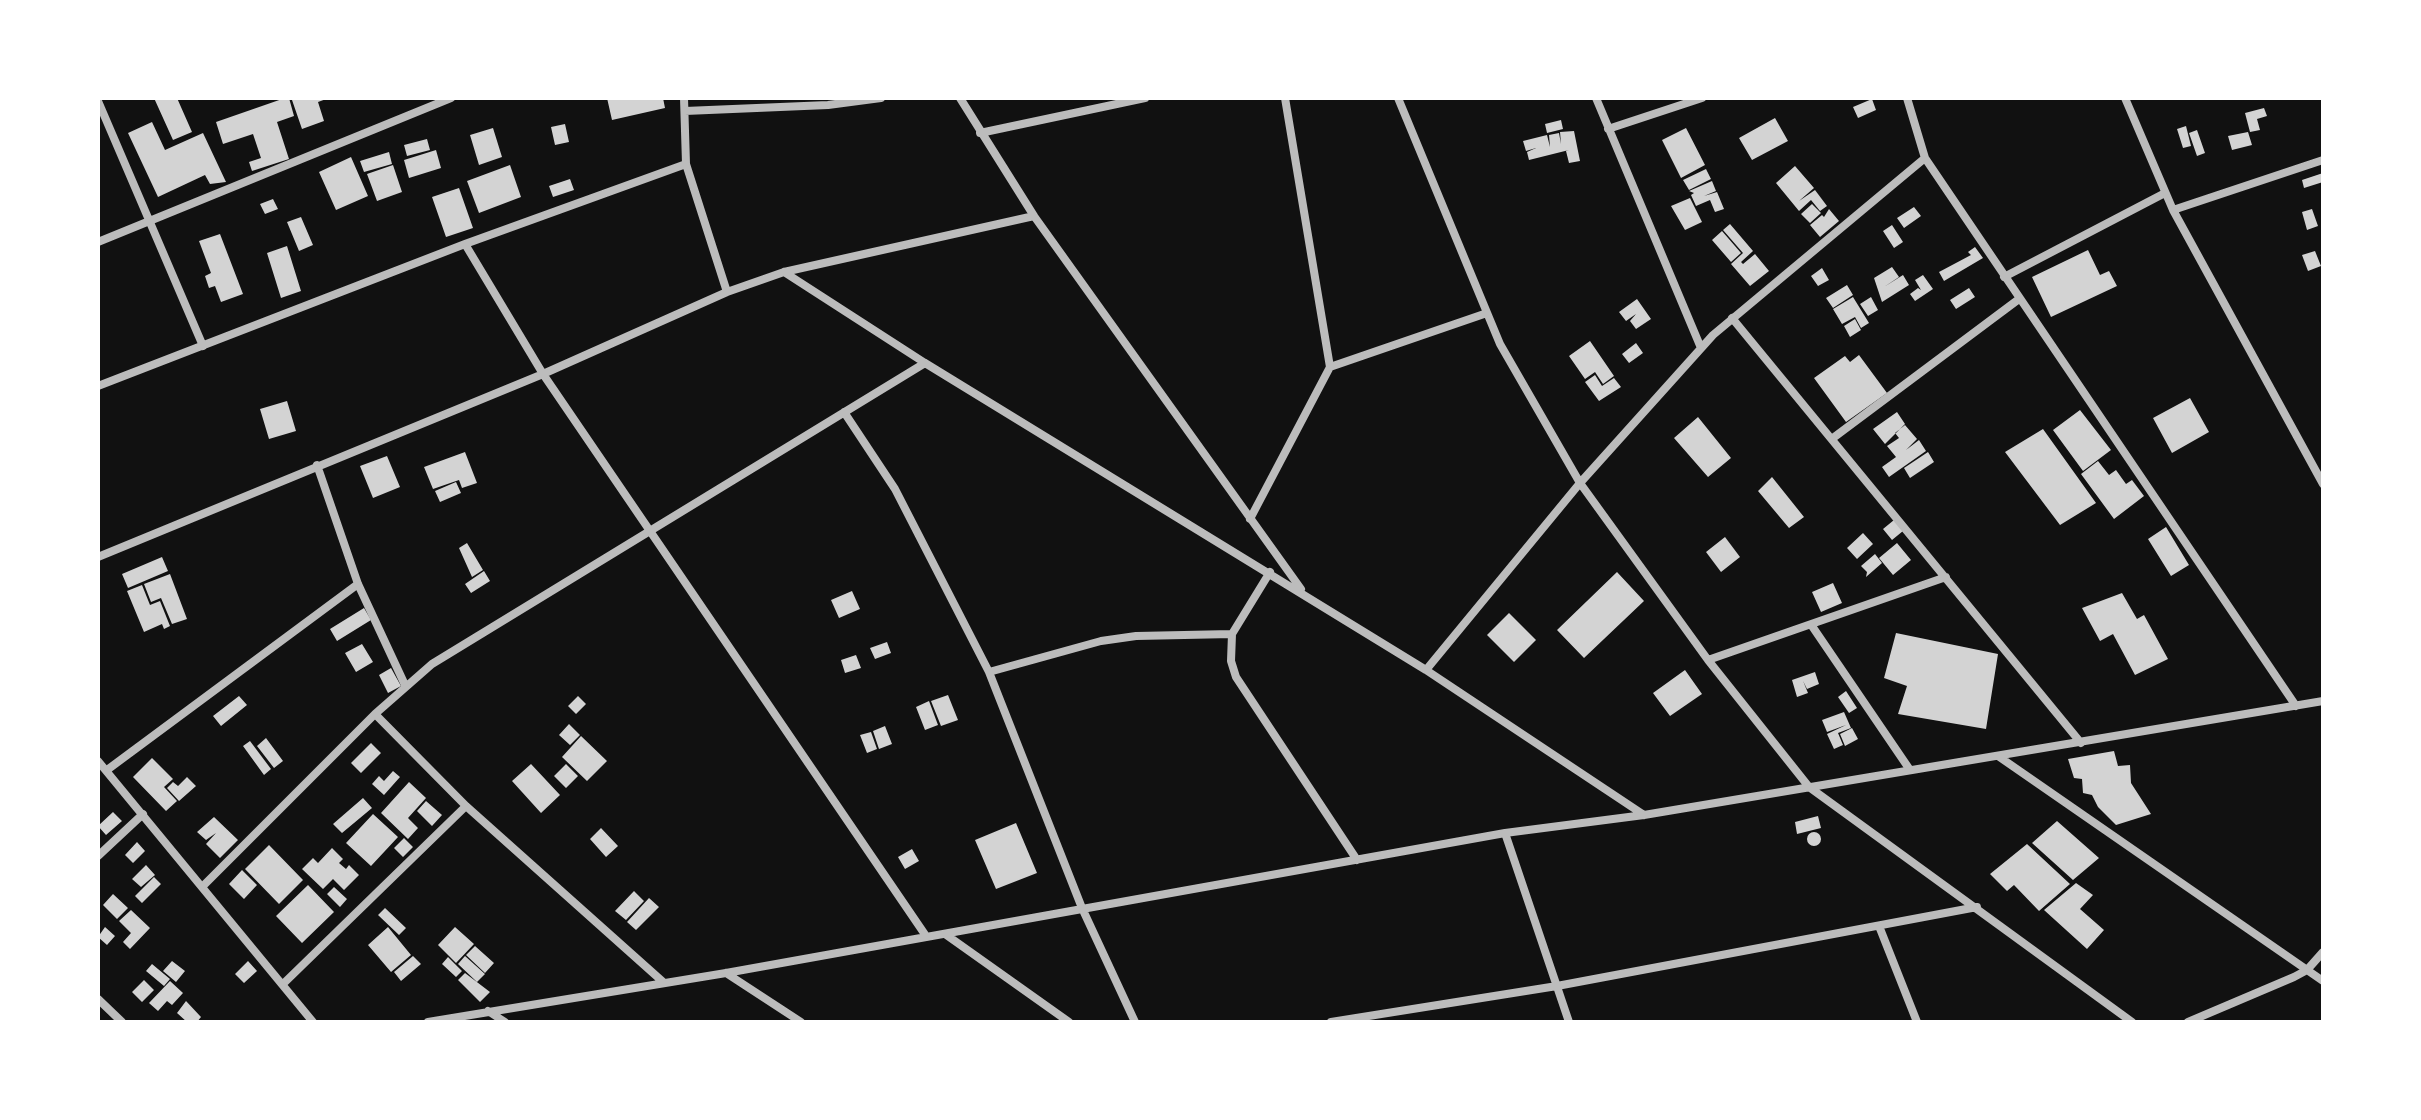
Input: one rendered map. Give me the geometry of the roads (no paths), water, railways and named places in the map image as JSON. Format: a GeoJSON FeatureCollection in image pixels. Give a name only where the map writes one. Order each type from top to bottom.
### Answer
{"type":"FeatureCollection","features":[{"type":"Feature","properties":{"kind":"street"},"geometry":{"type":"LineString","coordinates":[[421,98],[424,108]]}},
{"type":"Feature","properties":{"kind":"street"},"geometry":{"type":"LineString","coordinates":[[98,242],[451,98]]}},
{"type":"Feature","properties":{"kind":"street"},"geometry":{"type":"LineString","coordinates":[[684,98],[686,164],[727,292]]}},
{"type":"Feature","properties":{"kind":"street"},"geometry":{"type":"LineString","coordinates":[[685,111],[881,98]]}},
{"type":"Feature","properties":{"kind":"street"},"geometry":{"type":"LineString","coordinates":[[960,98],[1034,216],[1304,593]]}},
{"type":"Feature","properties":{"kind":"street"},"geometry":{"type":"LineString","coordinates":[[980,133],[1145,98]]}},
{"type":"Feature","properties":{"kind":"street"},"geometry":{"type":"LineString","coordinates":[[1250,519],[1330,367],[1285,98]]}},
{"type":"Feature","properties":{"kind":"street"},"geometry":{"type":"LineString","coordinates":[[1398,98],[1500,344],[1580,483],[1708,660],[1809,787],[2132,1022]]}},
{"type":"Feature","properties":{"kind":"street"},"geometry":{"type":"LineString","coordinates":[[1596,98],[1701,348]]}},
{"type":"Feature","properties":{"kind":"street"},"geometry":{"type":"LineString","coordinates":[[1608,129],[1702,98]]}},
{"type":"Feature","properties":{"kind":"street"},"geometry":{"type":"LineString","coordinates":[[1907,98],[1925,158],[2296,706]]}},
{"type":"Feature","properties":{"kind":"street"},"geometry":{"type":"LineString","coordinates":[[2125,98],[2173,210],[2323,484]]}},
{"type":"Feature","properties":{"kind":"street"},"geometry":{"type":"LineString","coordinates":[[98,101],[203,346]]}},
{"type":"Feature","properties":{"kind":"street"},"geometry":{"type":"LineString","coordinates":[[1426,670],[1580,483],[1701,348],[1732,318],[1925,158]]}},
{"type":"Feature","properties":{"kind":"street"},"geometry":{"type":"LineString","coordinates":[[2173,210],[2323,160]]}},
{"type":"Feature","properties":{"kind":"street"},"geometry":{"type":"LineString","coordinates":[[98,386],[465,244],[686,164]]}},
{"type":"Feature","properties":{"kind":"street"},"geometry":{"type":"LineString","coordinates":[[2004,277],[2165,193]]}},
{"type":"Feature","properties":{"kind":"street"},"geometry":{"type":"LineString","coordinates":[[98,557],[543,374],[727,292],[784,272],[1034,216]]}},
{"type":"Feature","properties":{"kind":"street"},"geometry":{"type":"LineString","coordinates":[[465,244],[543,374],[926,936]]}},
{"type":"Feature","properties":{"kind":"street"},"geometry":{"type":"LineString","coordinates":[[784,272],[925,363],[1426,670],[1644,815]]}},
{"type":"Feature","properties":{"kind":"street"},"geometry":{"type":"LineString","coordinates":[[1833,438],[2019,299]]}},
{"type":"Feature","properties":{"kind":"street"},"geometry":{"type":"LineString","coordinates":[[1330,367],[1487,313]]}},
{"type":"Feature","properties":{"kind":"street"},"geometry":{"type":"LineString","coordinates":[[1732,318],[2081,743]]}},
{"type":"Feature","properties":{"kind":"street"},"geometry":{"type":"LineString","coordinates":[[203,886],[405,685],[442,657],[651,533],[925,363]]}},
{"type":"Feature","properties":{"kind":"street"},"geometry":{"type":"LineString","coordinates":[[844,412],[895,489],[989,672],[1082,908],[1135,1022]]}},
{"type":"Feature","properties":{"kind":"street"},"geometry":{"type":"LineString","coordinates":[[317,465],[358,584],[405,685]]}},
{"type":"Feature","properties":{"kind":"street"},"geometry":{"type":"LineString","coordinates":[[1270,572],[1232,634],[1231,661],[1236,677],[1357,860]]}},
{"type":"Feature","properties":{"kind":"street"},"geometry":{"type":"LineString","coordinates":[[1708,660],[1946,577]]}},
{"type":"Feature","properties":{"kind":"street"},"geometry":{"type":"LineString","coordinates":[[107,770],[358,584]]}},
{"type":"Feature","properties":{"kind":"street"},"geometry":{"type":"LineString","coordinates":[[1812,626],[1910,770]]}},
{"type":"Feature","properties":{"kind":"street"},"geometry":{"type":"LineString","coordinates":[[989,672],[1101,641],[1136,636],[1232,634]]}},
{"type":"Feature","properties":{"kind":"street"},"geometry":{"type":"LineString","coordinates":[[428,1022],[662,981],[726,973],[1505,833],[1644,815],[2323,701]]}},
{"type":"Feature","properties":{"kind":"street"},"geometry":{"type":"LineString","coordinates":[[375,714],[466,806],[662,981]]}},
{"type":"Feature","properties":{"kind":"street"},"geometry":{"type":"LineString","coordinates":[[1997,756],[2323,981]]}},
{"type":"Feature","properties":{"kind":"street"},"geometry":{"type":"LineString","coordinates":[[98,761],[313,1022]]}},
{"type":"Feature","properties":{"kind":"street"},"geometry":{"type":"LineString","coordinates":[[283,984],[466,806]]}},
{"type":"Feature","properties":{"kind":"street"},"geometry":{"type":"LineString","coordinates":[[98,856],[143,814]]}},
{"type":"Feature","properties":{"kind":"street"},"geometry":{"type":"LineString","coordinates":[[1505,833],[1569,1022]]}},
{"type":"Feature","properties":{"kind":"street"},"geometry":{"type":"LineString","coordinates":[[1331,1022],[1557,986],[1977,907]]}},
{"type":"Feature","properties":{"kind":"street"},"geometry":{"type":"LineString","coordinates":[[1879,926],[1917,1022]]}},
{"type":"Feature","properties":{"kind":"street"},"geometry":{"type":"LineString","coordinates":[[945,934],[1069,1022]]}},
{"type":"Feature","properties":{"kind":"street"},"geometry":{"type":"LineString","coordinates":[[2188,1022],[2307,970],[2323,952]]}},
{"type":"Feature","properties":{"kind":"street"},"geometry":{"type":"LineString","coordinates":[[726,973],[801,1022]]}},
{"type":"Feature","properties":{"kind":"street"},"geometry":{"type":"LineString","coordinates":[[98,999],[122,1022]]}},
{"type":"Feature","properties":{"kind":"street"},"geometry":{"type":"LineString","coordinates":[[488,1011],[505,1022]]}}]}
